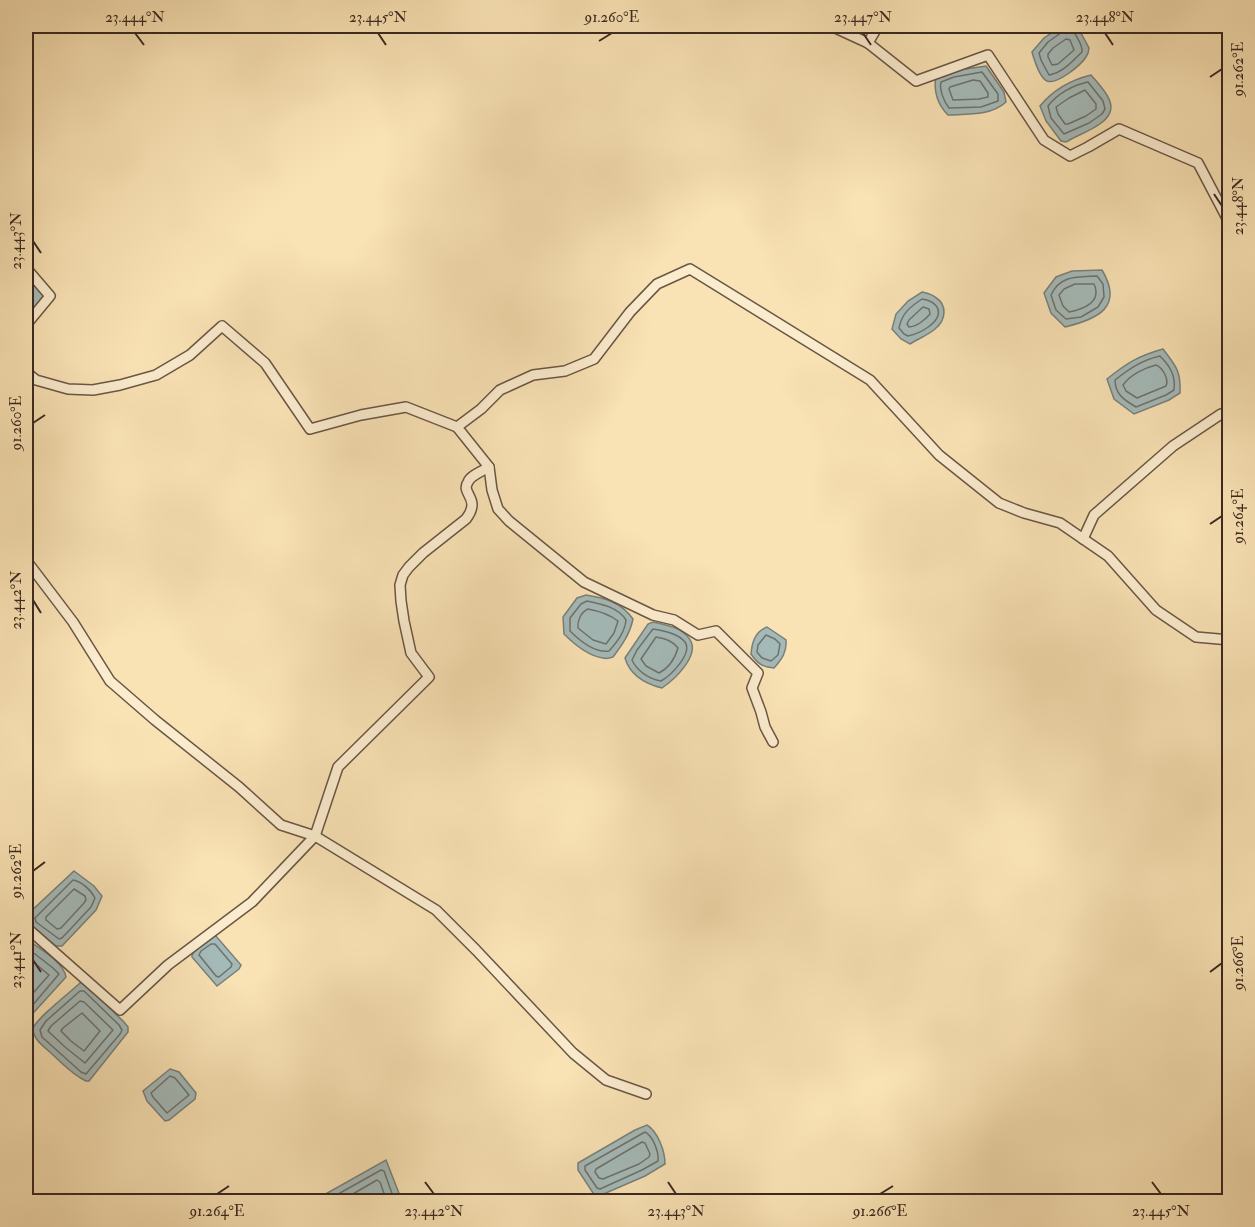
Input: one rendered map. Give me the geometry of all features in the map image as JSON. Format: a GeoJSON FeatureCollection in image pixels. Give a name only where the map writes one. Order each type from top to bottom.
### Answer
{"type":"FeatureCollection","features":[{"type":"Feature","properties":{"kind":"street"},"geometry":{"type":"LineString","coordinates":[[831,26],[868,43],[916,81],[988,55],[1044,140],[1070,156],[1119,129],[1198,163],[1230,225]]}},
{"type":"Feature","properties":{"kind":"street"},"geometry":{"type":"LineString","coordinates":[[868,43],[878,26]]}},
{"type":"Feature","properties":{"kind":"street"},"geometry":{"type":"LineString","coordinates":[[26,268],[50,296],[26,325]]}},
{"type":"Feature","properties":{"kind":"street"},"geometry":{"type":"LineString","coordinates":[[457,427],[481,409],[500,390],[533,375],[565,371],[594,359],[630,312],[657,284],[690,269],[870,380],[939,455],[999,503],[1060,523],[1107,556],[1156,610],[1196,637],[1230,640]]}},
{"type":"Feature","properties":{"kind":"street"},"geometry":{"type":"LineString","coordinates":[[26,372],[36,380],[68,389],[93,390],[120,385],[156,375],[190,355],[222,326],[265,363],[310,429],[361,415],[406,407],[457,427],[489,467],[492,490],[498,509],[509,521],[584,582],[653,615],[674,620],[698,635],[716,631],[758,673],[752,688],[765,727],[773,742]]}},
{"type":"Feature","properties":{"kind":"street"},"geometry":{"type":"LineString","coordinates":[[1083,539],[1094,515],[1173,446],[1221,414],[1230,414]]}},
{"type":"Feature","properties":{"kind":"street"},"geometry":{"type":"LineString","coordinates":[[26,927],[120,1010],[168,965],[252,902],[315,836],[338,767],[429,676],[411,653],[400,601],[400,585],[409,567],[423,553],[466,519],[472,511],[473,504],[466,485],[468,481],[489,467]]}},
{"type":"Feature","properties":{"kind":"street"},"geometry":{"type":"LineString","coordinates":[[26,560],[73,622],[110,681],[155,720],[239,787],[281,825],[315,836],[436,910],[573,1053],[606,1080],[646,1094]]}},
{"type":"Feature","properties":{"kind":"water"},"geometry":{"type":"Polygon","coordinates":[[[1062,26],[1077,26],[1089,51],[1087,56],[1068,74],[1057,80],[1047,81],[1040,72],[1032,52],[1044,38],[1062,26]]]}},
{"type":"Feature","properties":{"kind":"water"},"geometry":{"type":"Polygon","coordinates":[[[986,66],[1004,92],[1006,102],[986,112],[948,115],[937,98],[936,77],[952,71],[986,66]]]}},
{"type":"Feature","properties":{"kind":"water"},"geometry":{"type":"Polygon","coordinates":[[[1091,75],[1109,99],[1111,107],[1109,114],[1097,126],[1066,142],[1061,141],[1046,121],[1040,106],[1063,86],[1091,75]]]}},
{"type":"Feature","properties":{"kind":"water"},"geometry":{"type":"Polygon","coordinates":[[[1102,270],[1108,283],[1109,302],[1097,315],[1065,327],[1051,313],[1044,293],[1056,277],[1072,271],[1102,270]]]}},
{"type":"Feature","properties":{"kind":"water"},"geometry":{"type":"Polygon","coordinates":[[[26,272],[46,295],[26,319],[26,272]]]}},
{"type":"Feature","properties":{"kind":"water"},"geometry":{"type":"Polygon","coordinates":[[[922,292],[939,300],[944,313],[935,329],[910,344],[901,339],[892,329],[896,314],[908,301],[922,292]]]}},
{"type":"Feature","properties":{"kind":"water"},"geometry":{"type":"Polygon","coordinates":[[[1163,349],[1177,369],[1180,393],[1134,414],[1114,399],[1107,379],[1133,361],[1163,349]]]}},
{"type":"Feature","properties":{"kind":"water"},"geometry":{"type":"Polygon","coordinates":[[[586,595],[612,602],[623,608],[633,619],[628,634],[613,657],[604,658],[592,655],[564,634],[563,617],[577,598],[586,595]]]}},
{"type":"Feature","properties":{"kind":"water"},"geometry":{"type":"Polygon","coordinates":[[[653,622],[681,631],[692,643],[690,658],[686,665],[662,688],[639,678],[627,664],[625,658],[648,624],[653,622]]]}},
{"type":"Feature","properties":{"kind":"water"},"geometry":{"type":"Polygon","coordinates":[[[767,627],[786,640],[783,655],[774,668],[760,664],[751,654],[755,638],[767,627]]]}},
{"type":"Feature","properties":{"kind":"water"},"geometry":{"type":"Polygon","coordinates":[[[74,871],[94,886],[102,896],[96,910],[62,946],[56,946],[32,926],[26,916],[74,871]]]}},
{"type":"Feature","properties":{"kind":"water"},"geometry":{"type":"Polygon","coordinates":[[[215,935],[241,965],[217,986],[192,957],[197,947],[215,935]]]}},
{"type":"Feature","properties":{"kind":"water"},"geometry":{"type":"Polygon","coordinates":[[[26,939],[55,960],[66,977],[26,1021],[26,939]]]}},
{"type":"Feature","properties":{"kind":"water"},"geometry":{"type":"Polygon","coordinates":[[[80,983],[84,983],[128,1027],[128,1032],[89,1081],[72,1073],[44,1047],[35,1037],[33,1029],[46,1013],[80,983]]]}},
{"type":"Feature","properties":{"kind":"water"},"geometry":{"type":"Polygon","coordinates":[[[170,1069],[179,1072],[196,1093],[195,1099],[165,1121],[147,1101],[143,1091],[170,1069]]]}},
{"type":"Feature","properties":{"kind":"water"},"geometry":{"type":"Polygon","coordinates":[[[647,1125],[660,1142],[665,1164],[645,1176],[595,1196],[578,1170],[578,1163],[647,1125]]]}},
{"type":"Feature","properties":{"kind":"water"},"geometry":{"type":"Polygon","coordinates":[[[386,1160],[402,1201],[313,1201],[386,1160]]]}}]}
